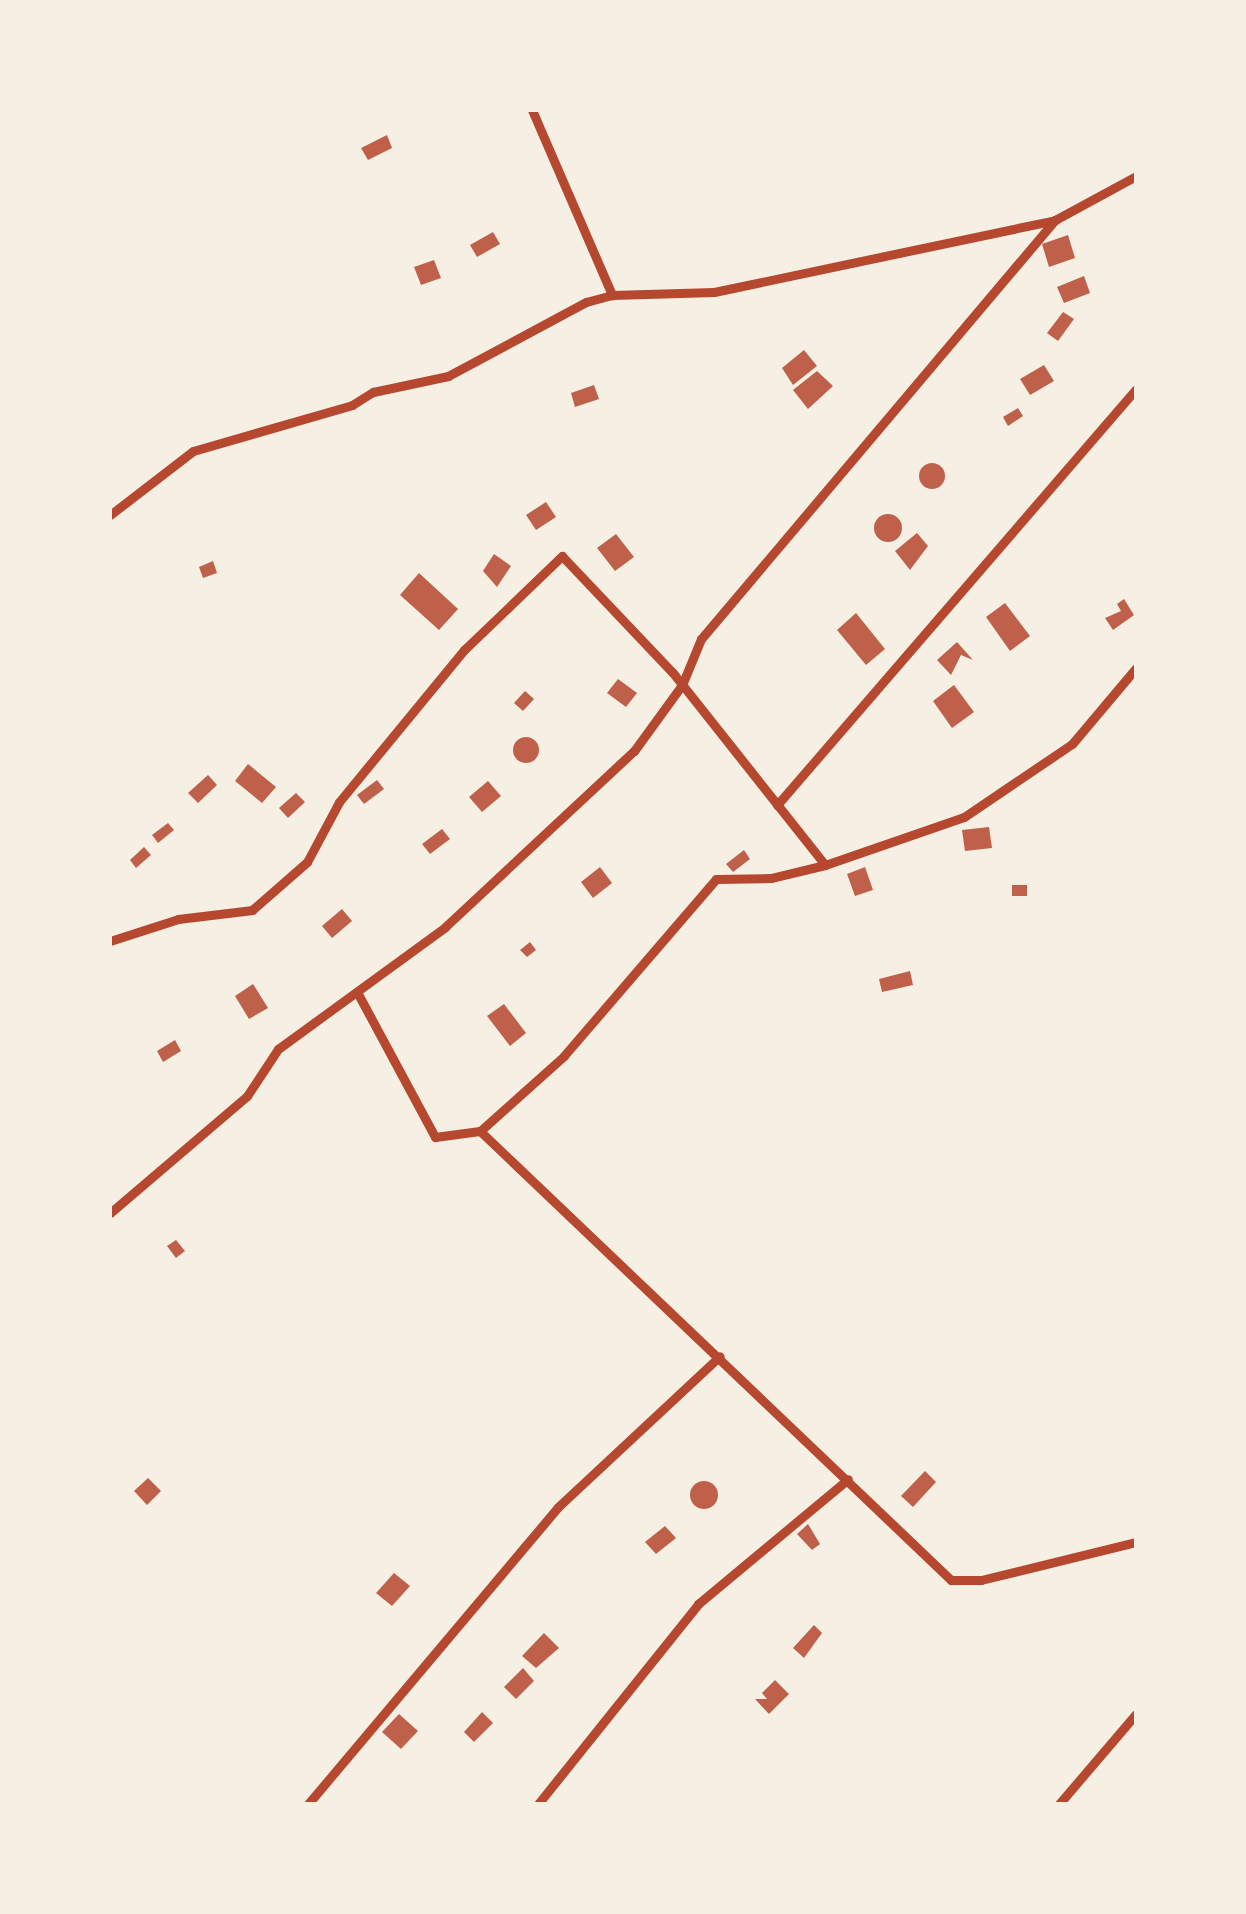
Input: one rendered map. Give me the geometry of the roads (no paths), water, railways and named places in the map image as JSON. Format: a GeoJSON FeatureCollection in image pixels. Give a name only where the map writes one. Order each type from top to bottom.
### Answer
{"type":"FeatureCollection","features":[{"type":"Feature","properties":{"kind":"street"},"geometry":{"type":"LineString","coordinates":[[532,110],[612,294]]}},
{"type":"Feature","properties":{"kind":"street"},"geometry":{"type":"LineString","coordinates":[[110,515],[193,452],[352,405],[372,392],[448,376],[586,302],[612,294],[714,292],[1055,220],[1136,176]]}},
{"type":"Feature","properties":{"kind":"street"},"geometry":{"type":"LineString","coordinates":[[110,1213],[247,1096],[278,1049],[445,928],[634,751],[682,685],[701,639],[1055,220]]}},
{"type":"Feature","properties":{"kind":"street"},"geometry":{"type":"LineString","coordinates":[[778,805],[1035,498],[1136,389]]}},
{"type":"Feature","properties":{"kind":"street"},"geometry":{"type":"LineString","coordinates":[[110,941],[178,919],[252,910],[307,862],[339,802],[464,650],[562,556],[682,685],[825,865]]}},
{"type":"Feature","properties":{"kind":"street"},"geometry":{"type":"LineString","coordinates":[[357,992],[435,1137],[480,1132],[564,1056],[716,880],[772,878],[825,865],[964,817],[1072,744],[1136,668]]}},
{"type":"Feature","properties":{"kind":"street"},"geometry":{"type":"LineString","coordinates":[[480,1132],[720,1356],[951,1580],[981,1580],[1136,1542]]}},
{"type":"Feature","properties":{"kind":"street"},"geometry":{"type":"LineString","coordinates":[[308,1804],[558,1507],[720,1356]]}},
{"type":"Feature","properties":{"kind":"street"},"geometry":{"type":"LineString","coordinates":[[538,1804],[698,1604],[848,1479]]}},
{"type":"Feature","properties":{"kind":"street"},"geometry":{"type":"LineString","coordinates":[[1059,1804],[1136,1714]]}}]}
